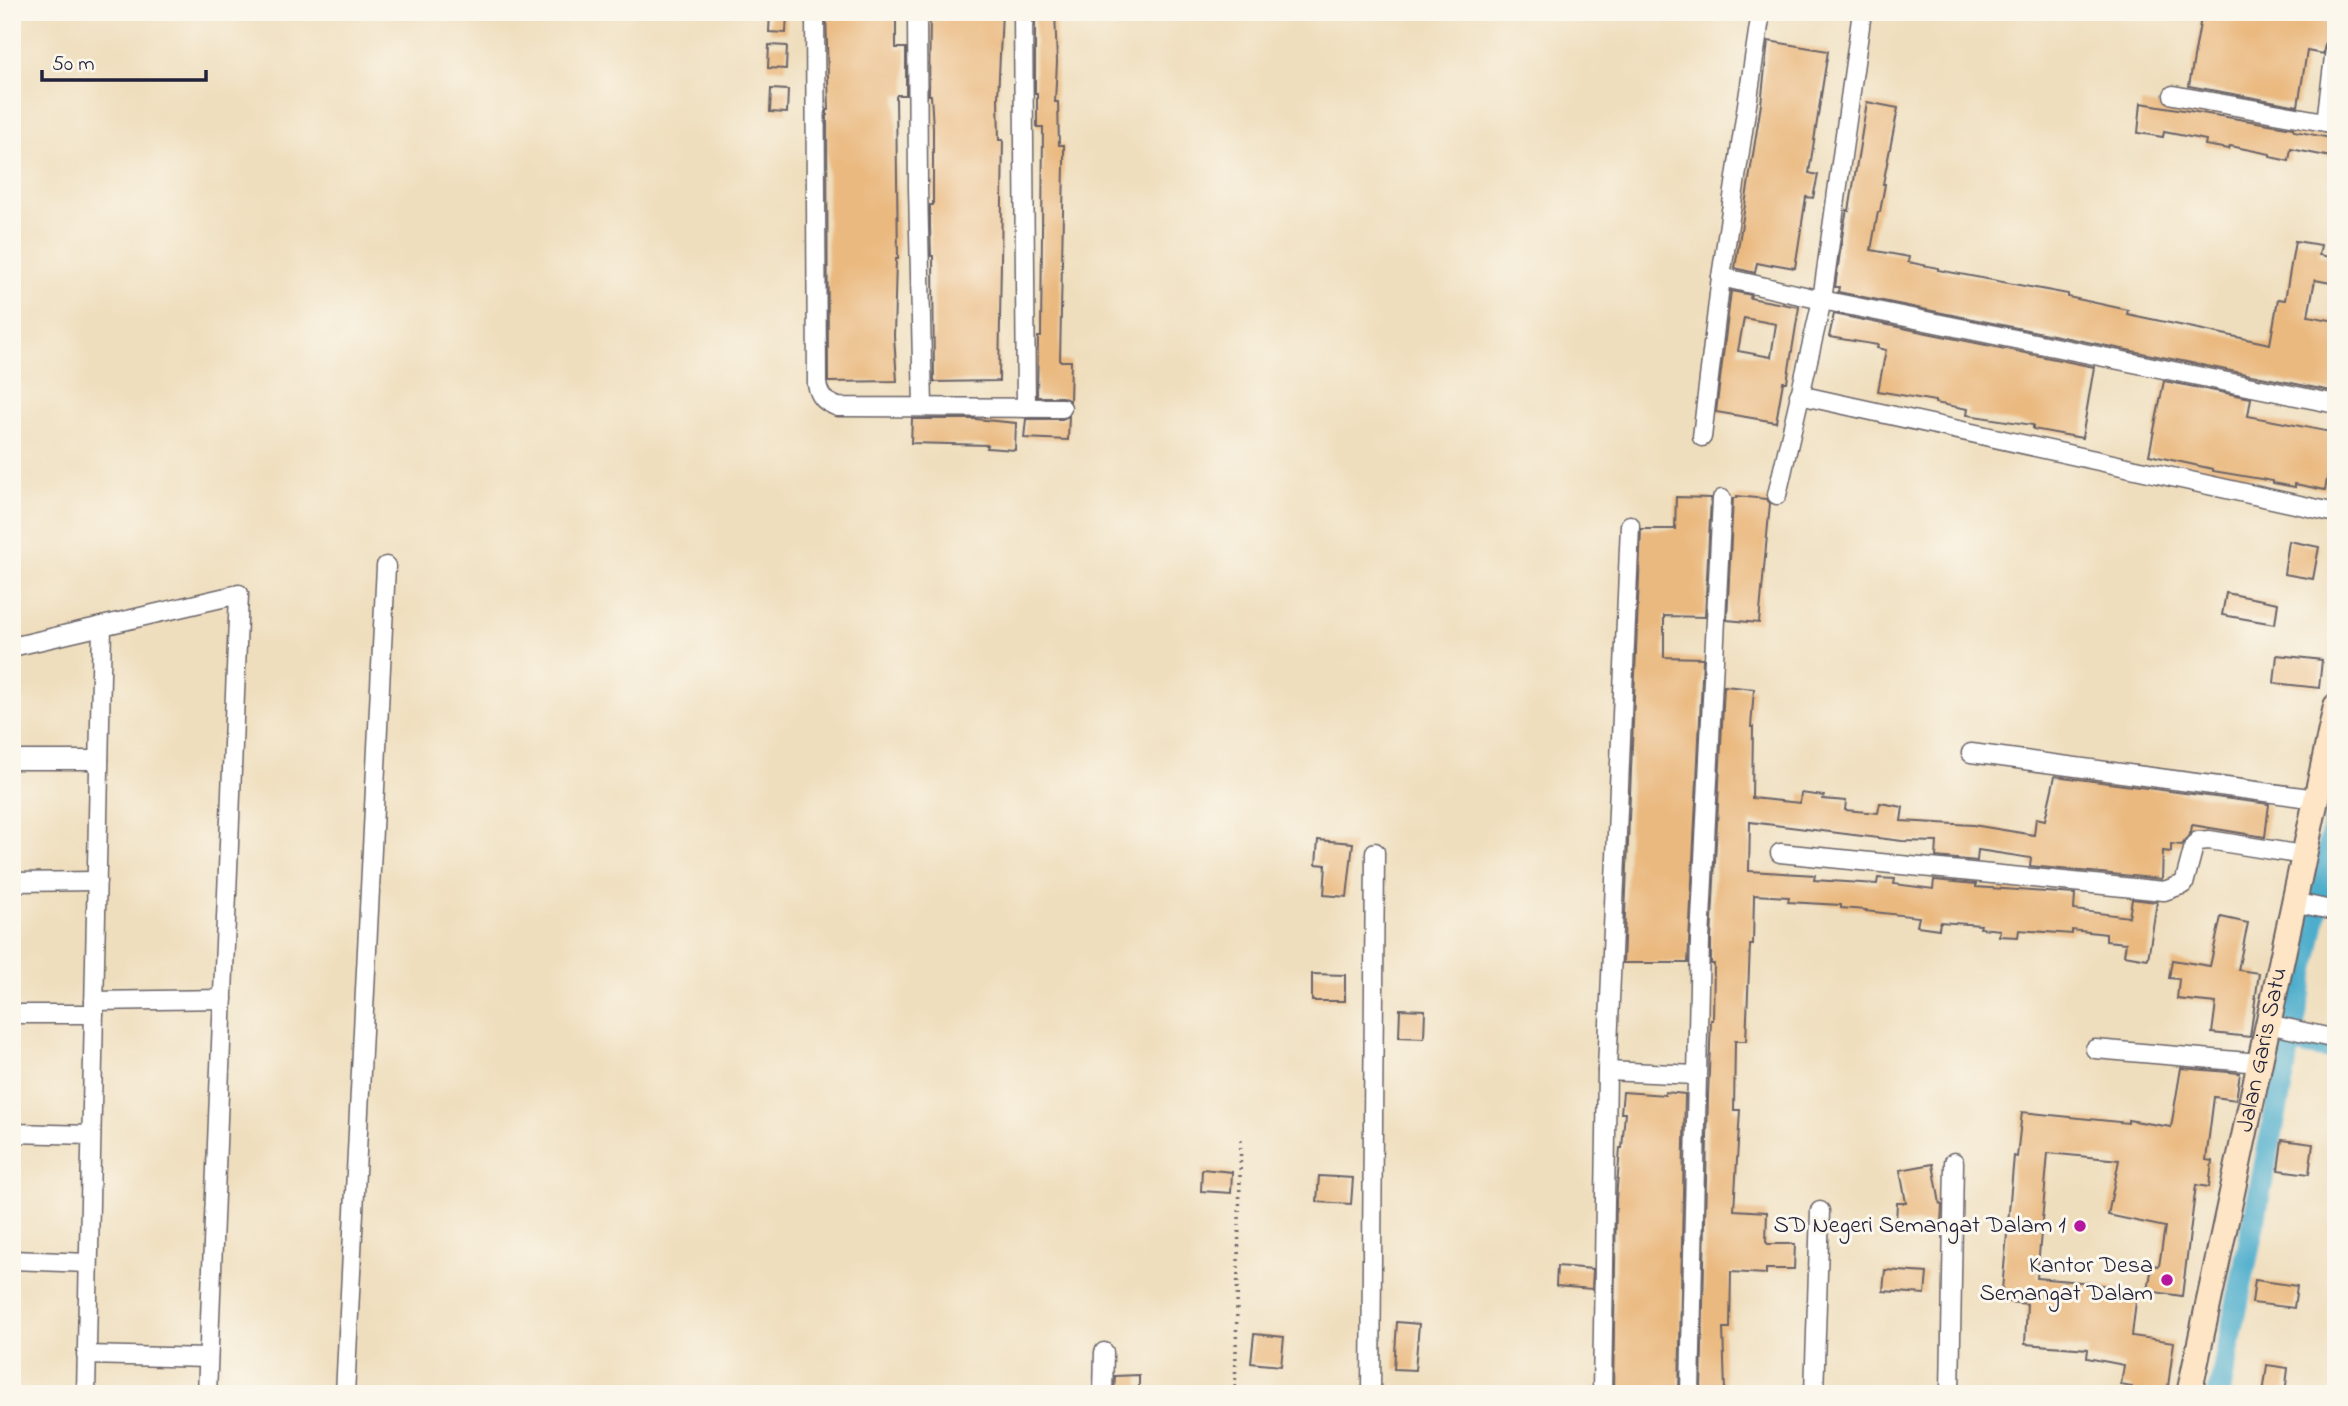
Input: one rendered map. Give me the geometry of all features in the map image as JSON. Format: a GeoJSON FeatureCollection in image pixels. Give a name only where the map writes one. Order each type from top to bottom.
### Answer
{"type":"FeatureCollection","features":[{"type":"Feature","properties":{"kind":"street"},"geometry":{"type":"LineString","coordinates":[[815,12],[818,391],[827,403],[838,407],[1062,408]]}},
{"type":"Feature","properties":{"kind":"street"},"geometry":{"type":"LineString","coordinates":[[917,12],[923,407]]}},
{"type":"Feature","properties":{"kind":"street"},"geometry":{"type":"LineString","coordinates":[[1023,12],[1026,408]]}},
{"type":"Feature","properties":{"kind":"street"},"geometry":{"type":"LineString","coordinates":[[1702,438],[1721,277],[1760,12]]}},
{"type":"Feature","properties":{"kind":"street"},"geometry":{"type":"LineString","coordinates":[[1777,495],[1822,300],[1862,12]]}},
{"type":"Feature","properties":{"kind":"street"},"geometry":{"type":"LineString","coordinates":[[2174,95],[2331,123],[2336,41]]}},
{"type":"Feature","properties":{"kind":"street"},"geometry":{"type":"LineString","coordinates":[[1721,277],[2336,404]]}},
{"type":"Feature","properties":{"kind":"street"},"geometry":{"type":"LineString","coordinates":[[1799,395],[2336,513]]}},
{"type":"Feature","properties":{"kind":"street"},"geometry":{"type":"LineString","coordinates":[[1690,1394],[1700,940],[1722,499]]}},
{"type":"Feature","properties":{"kind":"street"},"geometry":{"type":"LineString","coordinates":[[1602,1394],[1607,1071],[1630,526]]}},
{"type":"Feature","properties":{"kind":"street"},"geometry":{"type":"LineString","coordinates":[[345,1394],[386,566]]}},
{"type":"Feature","properties":{"kind":"street"},"geometry":{"type":"LineString","coordinates":[[12,647],[239,594],[207,1394]]}},
{"type":"Feature","properties":{"kind":"street"},"geometry":{"type":"LineString","coordinates":[[86,1394],[102,626]]}},
{"type":"Feature","properties":{"kind":"street","name":"Jalan Garis Satu"},"geometry":{"type":"LineString","coordinates":[[2189,1394],[2260,1063],[2274,1026],[2300,904],[2303,855],[2336,706]]}},
{"type":"Feature","properties":{"kind":"street"},"geometry":{"type":"LineString","coordinates":[[1971,752],[2317,799]]}},
{"type":"Feature","properties":{"kind":"street"},"geometry":{"type":"LineString","coordinates":[[12,760],[99,760]]}},
{"type":"Feature","properties":{"kind":"street"},"geometry":{"type":"LineString","coordinates":[[1780,853],[2164,891],[2184,884],[2194,846],[2198,841],[2209,840],[2303,855]]}},
{"type":"Feature","properties":{"kind":"street"},"geometry":{"type":"LineString","coordinates":[[1371,1394],[1376,852]]}},
{"type":"Feature","properties":{"kind":"street"},"geometry":{"type":"LineString","coordinates":[[12,882],[97,881]]}},
{"type":"Feature","properties":{"kind":"street"},"geometry":{"type":"LineString","coordinates":[[2300,904],[2336,911]]}},
{"type":"Feature","properties":{"kind":"street"},"geometry":{"type":"LineString","coordinates":[[12,1014],[223,999]]}},
{"type":"Feature","properties":{"kind":"street"},"geometry":{"type":"LineString","coordinates":[[2274,1026],[2336,1039]]}},
{"type":"Feature","properties":{"kind":"street"},"geometry":{"type":"LineString","coordinates":[[2095,1049],[2260,1063]]}},
{"type":"Feature","properties":{"kind":"street"},"geometry":{"type":"LineString","coordinates":[[1607,1071],[1696,1075]]}},
{"type":"Feature","properties":{"kind":"street"},"geometry":{"type":"LineString","coordinates":[[12,1133],[91,1135]]}},
{"type":"Feature","properties":{"kind":"street"},"geometry":{"type":"LineString","coordinates":[[1950,1394],[1954,1163]]}},
{"type":"Feature","properties":{"kind":"street"},"geometry":{"type":"LineString","coordinates":[[1814,1394],[1820,1211]]}},
{"type":"Feature","properties":{"kind":"street"},"geometry":{"type":"LineString","coordinates":[[12,1260],[89,1263]]}},
{"type":"Feature","properties":{"kind":"street"},"geometry":{"type":"LineString","coordinates":[[1103,1394],[1104,1352]]}},
{"type":"Feature","properties":{"kind":"street"},"geometry":{"type":"LineString","coordinates":[[86,1356],[208,1359]]}},
{"type":"Feature","properties":{"kind":"path"},"geometry":{"type":"LineString","coordinates":[[1236,1394],[1241,1135]]}},
{"type":"Feature","properties":{"kind":"building"},"geometry":{"type":"Polygon","coordinates":[[[770,12],[787,12],[786,33],[769,32],[770,12]]]}},
{"type":"Feature","properties":{"kind":"building"},"geometry":{"type":"Polygon","coordinates":[[[826,12],[847,12],[847,16],[896,16],[896,48],[906,48],[906,95],[896,97],[898,259],[894,336],[897,381],[828,382],[829,110],[826,12]]]}},
{"type":"Feature","properties":{"kind":"building"},"geometry":{"type":"Polygon","coordinates":[[[930,12],[1002,12],[998,98],[999,140],[1003,140],[999,381],[934,382],[933,256],[930,227],[930,205],[933,205],[933,128],[929,95],[930,12]]]}},
{"type":"Feature","properties":{"kind":"building"},"geometry":{"type":"Polygon","coordinates":[[[1035,12],[1055,12],[1055,102],[1058,102],[1059,145],[1064,145],[1060,361],[1071,361],[1070,401],[1062,397],[1037,397],[1038,337],[1041,337],[1043,127],[1037,127],[1035,12]]]}},
{"type":"Feature","properties":{"kind":"building"},"geometry":{"type":"Polygon","coordinates":[[[2202,12],[2324,13],[2330,22],[2323,54],[2307,51],[2298,106],[2189,86],[2202,12]]]}},
{"type":"Feature","properties":{"kind":"building"},"geometry":{"type":"Polygon","coordinates":[[[1768,41],[1828,51],[1809,173],[1818,175],[1813,198],[1806,197],[1795,268],[1757,263],[1755,273],[1735,268],[1761,104],[1768,41]]]}},
{"type":"Feature","properties":{"kind":"building"},"geometry":{"type":"Polygon","coordinates":[[[769,45],[787,46],[786,69],[768,68],[769,45]]]}},
{"type":"Feature","properties":{"kind":"building"},"geometry":{"type":"Polygon","coordinates":[[[771,89],[788,90],[787,113],[770,112],[771,89]]]}},
{"type":"Feature","properties":{"kind":"building"},"geometry":{"type":"Polygon","coordinates":[[[1867,102],[1898,108],[1871,250],[1909,257],[1908,262],[1938,270],[2068,294],[2068,297],[2128,310],[2127,314],[2270,344],[2278,299],[2285,300],[2295,241],[2321,245],[2319,255],[2336,258],[2336,284],[2315,280],[2308,316],[2336,321],[2336,392],[1838,292],[1839,287],[1835,287],[1844,224],[1847,210],[1849,211],[1867,102]]]}},
{"type":"Feature","properties":{"kind":"building"},"geometry":{"type":"Polygon","coordinates":[[[2141,103],[2293,128],[2294,131],[2336,139],[2336,158],[2291,149],[2289,161],[2270,157],[2270,154],[2230,146],[2229,149],[2205,145],[2206,140],[2164,132],[2163,137],[2138,133],[2141,103]]]}},
{"type":"Feature","properties":{"kind":"building"},"geometry":{"type":"Polygon","coordinates":[[[1731,291],[1751,295],[1750,298],[1799,307],[1787,382],[1783,382],[1776,422],[1716,412],[1731,291]],[[1744,318],[1738,351],[1771,357],[1776,324],[1744,318]]]}},
{"type":"Feature","properties":{"kind":"building"},"geometry":{"type":"Polygon","coordinates":[[[1834,314],[2094,367],[2082,438],[2033,429],[2033,425],[1967,415],[1968,409],[1878,391],[1886,350],[1877,348],[1878,345],[1829,337],[1834,314]]]}},
{"type":"Feature","properties":{"kind":"building"},"geometry":{"type":"Polygon","coordinates":[[[2164,381],[2251,398],[2248,416],[2336,433],[2336,459],[2331,458],[2325,490],[2273,483],[2149,455],[2164,381]]]}},
{"type":"Feature","properties":{"kind":"building"},"geometry":{"type":"Polygon","coordinates":[[[1069,416],[1068,440],[1024,438],[1026,419],[1062,419],[1069,416]]]}},
{"type":"Feature","properties":{"kind":"building"},"geometry":{"type":"Polygon","coordinates":[[[912,419],[975,419],[1016,423],[1015,450],[987,448],[988,445],[911,443],[912,419]]]}},
{"type":"Feature","properties":{"kind":"building"},"geometry":{"type":"Polygon","coordinates":[[[1737,496],[1766,499],[1770,503],[1759,623],[1727,620],[1733,498],[1737,496]]]}},
{"type":"Feature","properties":{"kind":"building"},"geometry":{"type":"Polygon","coordinates":[[[1676,497],[1711,498],[1705,617],[1664,616],[1664,657],[1703,658],[1688,963],[1623,963],[1641,529],[1675,529],[1676,497]]]}},
{"type":"Feature","properties":{"kind":"building"},"geometry":{"type":"Polygon","coordinates":[[[2289,541],[2319,547],[2313,579],[2284,574],[2289,541]]]}},
{"type":"Feature","properties":{"kind":"building"},"geometry":{"type":"Polygon","coordinates":[[[2226,593],[2278,603],[2275,624],[2222,615],[2226,593]]]}},
{"type":"Feature","properties":{"kind":"building"},"geometry":{"type":"Polygon","coordinates":[[[2277,655],[2322,660],[2319,688],[2274,683],[2277,655]]]}},
{"type":"Feature","properties":{"kind":"building"},"geometry":{"type":"Polygon","coordinates":[[[1724,686],[1754,689],[1751,727],[1752,798],[1800,803],[1801,793],[1846,801],[1845,810],[1878,813],[1880,803],[1903,807],[1901,821],[1973,825],[2034,835],[2036,818],[2045,820],[2055,776],[2269,804],[2265,837],[2192,825],[2191,832],[2182,845],[2171,844],[2171,852],[2163,851],[2162,879],[2030,866],[2031,858],[1978,850],[1977,861],[1936,857],[1937,842],[1902,841],[1750,822],[1749,871],[1815,875],[1814,880],[1877,884],[1878,878],[1895,879],[1894,884],[1933,889],[1934,880],[1976,884],[1976,887],[2075,894],[2074,910],[2129,917],[2132,899],[2157,902],[2148,959],[2124,955],[2126,943],[2106,941],[2106,934],[2072,930],[2072,934],[2019,930],[2018,937],[1999,936],[2000,930],[1980,928],[1981,925],[1940,922],[1939,929],[1917,926],[1919,917],[1841,908],[1841,905],[1788,902],[1789,897],[1754,895],[1746,1041],[1735,1041],[1734,1110],[1740,1110],[1734,1210],[1767,1212],[1766,1242],[1795,1244],[1794,1269],[1766,1269],[1766,1274],[1731,1272],[1730,1328],[1723,1328],[1725,1391],[1701,1391],[1708,1096],[1713,1020],[1714,964],[1711,964],[1711,940],[1724,686]]]}},
{"type":"Feature","properties":{"kind":"building"},"geometry":{"type":"Polygon","coordinates":[[[1318,840],[1353,843],[1347,897],[1324,895],[1326,865],[1316,864],[1318,840]]]}},
{"type":"Feature","properties":{"kind":"building"},"geometry":{"type":"Polygon","coordinates":[[[2221,917],[2248,923],[2238,970],[2259,973],[2250,1037],[2212,1033],[2216,1003],[2177,999],[2179,979],[2169,978],[2172,960],[2210,966],[2221,917]]]}},
{"type":"Feature","properties":{"kind":"building"},"geometry":{"type":"Polygon","coordinates":[[[1312,974],[1345,975],[1345,1001],[1312,1001],[1312,974]]]}},
{"type":"Feature","properties":{"kind":"building"},"geometry":{"type":"Polygon","coordinates":[[[1400,1009],[1425,1010],[1424,1038],[1399,1037],[1400,1009]]]}},
{"type":"Feature","properties":{"kind":"building"},"geometry":{"type":"Polygon","coordinates":[[[2181,1068],[2240,1073],[2236,1100],[2214,1097],[2206,1160],[2212,1161],[2209,1187],[2196,1185],[2182,1296],[2148,1291],[2152,1265],[2159,1266],[2165,1227],[2108,1215],[2119,1160],[2048,1153],[2037,1278],[2092,1283],[2137,1292],[2132,1336],[2174,1342],[2167,1394],[2131,1394],[2132,1387],[2121,1385],[2124,1365],[2087,1358],[2088,1349],[2025,1344],[2027,1304],[2001,1301],[2014,1156],[2017,1157],[2022,1112],[2128,1123],[2128,1120],[2171,1127],[2181,1068]]]}},
{"type":"Feature","properties":{"kind":"building"},"geometry":{"type":"Polygon","coordinates":[[[1623,1092],[1685,1094],[1679,1394],[1613,1394],[1616,1200],[1625,1113],[1621,1113],[1623,1092]]]}},
{"type":"Feature","properties":{"kind":"building"},"geometry":{"type":"Polygon","coordinates":[[[2282,1140],[2313,1144],[2309,1174],[2278,1170],[2282,1140]]]}},
{"type":"Feature","properties":{"kind":"building"},"geometry":{"type":"Polygon","coordinates":[[[1933,1164],[1942,1205],[1941,1224],[1896,1223],[1897,1203],[1906,1203],[1900,1170],[1933,1164]]]}},
{"type":"Feature","properties":{"kind":"building"},"geometry":{"type":"Polygon","coordinates":[[[1202,1169],[1232,1172],[1231,1193],[1201,1191],[1202,1169]]]}},
{"type":"Feature","properties":{"kind":"building"},"geometry":{"type":"Polygon","coordinates":[[[1319,1176],[1353,1178],[1351,1204],[1317,1202],[1319,1176]]]}},
{"type":"Feature","properties":{"kind":"building"},"geometry":{"type":"Polygon","coordinates":[[[1557,1266],[1593,1269],[1592,1289],[1556,1286],[1557,1266]]]}},
{"type":"Feature","properties":{"kind":"building"},"geometry":{"type":"Polygon","coordinates":[[[1885,1270],[1927,1273],[1925,1294],[1883,1291],[1885,1270]]]}},
{"type":"Feature","properties":{"kind":"building"},"geometry":{"type":"Polygon","coordinates":[[[2255,1280],[2297,1286],[2294,1308],[2252,1303],[2255,1280]]]}},
{"type":"Feature","properties":{"kind":"building"},"geometry":{"type":"Polygon","coordinates":[[[1397,1322],[1419,1324],[1415,1370],[1394,1369],[1397,1322]]]}},
{"type":"Feature","properties":{"kind":"building"},"geometry":{"type":"Polygon","coordinates":[[[1254,1334],[1284,1337],[1281,1366],[1251,1363],[1254,1334]]]}},
{"type":"Feature","properties":{"kind":"building"},"geometry":{"type":"Polygon","coordinates":[[[2267,1365],[2288,1368],[2285,1394],[2263,1394],[2267,1365]]]}},
{"type":"Feature","properties":{"kind":"building"},"geometry":{"type":"Polygon","coordinates":[[[1139,1375],[1139,1394],[1114,1394],[1115,1376],[1139,1375]]]}},
{"type":"Feature","properties":{"kind":"waterway"},"geometry":{"type":"LineString","coordinates":[[2219,1394],[2336,813]]}},
{"type":"Feature","properties":{"kind":"waterway"},"geometry":{"type":"LineString","coordinates":[[2290,1041],[2336,1050]]}},
{"type":"Feature","properties":{"kind":"place","name":"SD Negeri Semangat Dalam 1"},"geometry":{"type":"Point","coordinates":[2080,1226]}},
{"type":"Feature","properties":{"kind":"place","name":"Kantor Desa Semangat Dalam"},"geometry":{"type":"Point","coordinates":[2167,1280]}}]}
